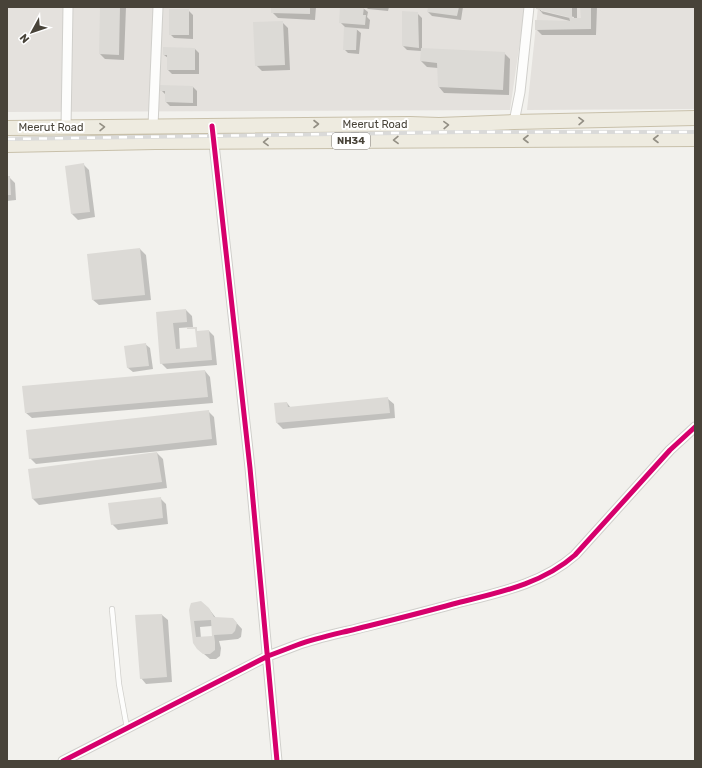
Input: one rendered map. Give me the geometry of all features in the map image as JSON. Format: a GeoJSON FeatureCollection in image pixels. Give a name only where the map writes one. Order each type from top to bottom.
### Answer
{"type":"FeatureCollection","features":[{"type":"Feature","properties":{"kind":"highway","name":"Meerut Road"},"geometry":{"type":"LineString","coordinates":[[7,128],[402,124],[439,125],[695,118]]}},
{"type":"Feature","properties":{"kind":"highway","name":"Meerut Road"},"geometry":{"type":"LineString","coordinates":[[7,144],[513,139],[695,139]]}},
{"type":"Feature","properties":{"kind":"street"},"geometry":{"type":"LineString","coordinates":[[66,128],[68,7]]}},
{"type":"Feature","properties":{"kind":"street"},"geometry":{"type":"LineString","coordinates":[[154,126],[158,7]]}},
{"type":"Feature","properties":{"kind":"street"},"geometry":{"type":"LineString","coordinates":[[514,122],[520,92],[529,7]]}},
{"type":"Feature","properties":{"kind":"street"},"geometry":{"type":"LineString","coordinates":[[212,126],[250,468],[277,761]]}},
{"type":"Feature","properties":{"kind":"street"},"geometry":{"type":"LineString","coordinates":[[63,761],[268,656],[307,642],[515,588],[539,579],[552,572],[575,555],[670,450],[695,427]]}},
{"type":"Feature","properties":{"kind":"lane"},"geometry":{"type":"LineString","coordinates":[[112,609],[119,684],[126,728]]}},
{"type":"Feature","properties":{"kind":"shaded area"},"geometry":{"type":"Polygon","coordinates":[[[7,7],[525,7],[510,110],[7,112],[7,7]]]}},
{"type":"Feature","properties":{"kind":"shaded area"},"geometry":{"type":"Polygon","coordinates":[[[538,7],[695,7],[695,109],[527,110],[538,7]]]}},
{"type":"Feature","properties":{"kind":"building"},"geometry":{"type":"Polygon","coordinates":[[[100,7],[120,7],[119,55],[99,54],[100,7]]]}},
{"type":"Feature","properties":{"kind":"building"},"geometry":{"type":"Polygon","coordinates":[[[271,7],[310,7],[310,14],[271,13],[271,7]]]}},
{"type":"Feature","properties":{"kind":"building"},"geometry":{"type":"Polygon","coordinates":[[[340,7],[364,7],[363,15],[366,15],[365,25],[339,23],[340,7]]]}},
{"type":"Feature","properties":{"kind":"building"},"geometry":{"type":"Polygon","coordinates":[[[428,7],[459,7],[457,16],[427,12],[428,7]]]}},
{"type":"Feature","properties":{"kind":"building"},"geometry":{"type":"Polygon","coordinates":[[[536,7],[572,7],[572,18],[581,18],[580,7],[591,7],[591,29],[535,30],[535,20],[570,21],[569,17],[536,9],[536,7]]]}},
{"type":"Feature","properties":{"kind":"building"},"geometry":{"type":"Polygon","coordinates":[[[169,9],[189,9],[189,35],[169,35],[169,9]]]}},
{"type":"Feature","properties":{"kind":"building"},"geometry":{"type":"Polygon","coordinates":[[[402,11],[418,12],[419,48],[402,46],[402,11]]]}},
{"type":"Feature","properties":{"kind":"building"},"geometry":{"type":"Polygon","coordinates":[[[283,21],[285,65],[255,66],[253,22],[283,21]]]}},
{"type":"Feature","properties":{"kind":"building"},"geometry":{"type":"Polygon","coordinates":[[[344,27],[357,28],[356,50],[343,50],[344,27]]]}},
{"type":"Feature","properties":{"kind":"building"},"geometry":{"type":"Polygon","coordinates":[[[163,47],[195,48],[195,70],[167,70],[167,55],[163,55],[163,47]]]}},
{"type":"Feature","properties":{"kind":"building"},"geometry":{"type":"Polygon","coordinates":[[[421,48],[505,52],[503,90],[438,87],[437,63],[420,61],[421,48]]]}},
{"type":"Feature","properties":{"kind":"building"},"geometry":{"type":"Polygon","coordinates":[[[160,85],[193,86],[193,103],[165,102],[165,91],[160,91],[160,85]]]}},
{"type":"Feature","properties":{"kind":"building"},"geometry":{"type":"Polygon","coordinates":[[[84,163],[90,212],[71,214],[65,166],[84,163]]]}},
{"type":"Feature","properties":{"kind":"building"},"geometry":{"type":"Polygon","coordinates":[[[7,176],[10,176],[11,195],[7,195],[7,176]]]}},
{"type":"Feature","properties":{"kind":"building"},"geometry":{"type":"Polygon","coordinates":[[[140,248],[145,295],[92,300],[87,254],[140,248]]]}},
{"type":"Feature","properties":{"kind":"building"},"geometry":{"type":"Polygon","coordinates":[[[186,309],[187,322],[173,323],[176,349],[197,347],[195,329],[187,329],[187,327],[197,327],[197,331],[209,330],[212,360],[160,364],[156,312],[186,309]]]}},
{"type":"Feature","properties":{"kind":"building"},"geometry":{"type":"Polygon","coordinates":[[[146,343],[149,366],[127,368],[124,346],[146,343]]]}},
{"type":"Feature","properties":{"kind":"building"},"geometry":{"type":"Polygon","coordinates":[[[205,370],[208,397],[25,413],[22,386],[205,370]]]}},
{"type":"Feature","properties":{"kind":"building"},"geometry":{"type":"Polygon","coordinates":[[[388,397],[390,413],[276,423],[274,403],[287,402],[288,407],[388,397]]]}},
{"type":"Feature","properties":{"kind":"building"},"geometry":{"type":"Polygon","coordinates":[[[209,410],[212,439],[29,459],[26,430],[209,410]]]}},
{"type":"Feature","properties":{"kind":"building"},"geometry":{"type":"Polygon","coordinates":[[[157,452],[162,482],[32,499],[28,469],[157,452]]]}},
{"type":"Feature","properties":{"kind":"building"},"geometry":{"type":"Polygon","coordinates":[[[161,497],[163,518],[111,525],[108,503],[161,497]]]}},
{"type":"Feature","properties":{"kind":"building"},"geometry":{"type":"Polygon","coordinates":[[[201,601],[209,608],[214,617],[233,618],[237,623],[235,631],[232,634],[214,635],[215,650],[210,654],[203,654],[193,643],[189,610],[191,603],[201,601]],[[211,620],[194,621],[196,637],[212,636],[211,620]]]}},
{"type":"Feature","properties":{"kind":"building"},"geometry":{"type":"Polygon","coordinates":[[[162,614],[167,677],[140,679],[135,615],[162,614]]]}},
{"type":"Feature","properties":{"kind":"railway"},"geometry":{"type":"LineString","coordinates":[[7,139],[463,132],[695,132]]}},
{"type":"Feature","properties":{"kind":"cycle path"},"geometry":{"type":"LineString","coordinates":[[212,126],[250,468],[277,761]]}},
{"type":"Feature","properties":{"kind":"cycle path"},"geometry":{"type":"LineString","coordinates":[[63,761],[268,656],[319,638],[502,592],[548,574],[575,555],[670,450],[695,427]]}}]}
